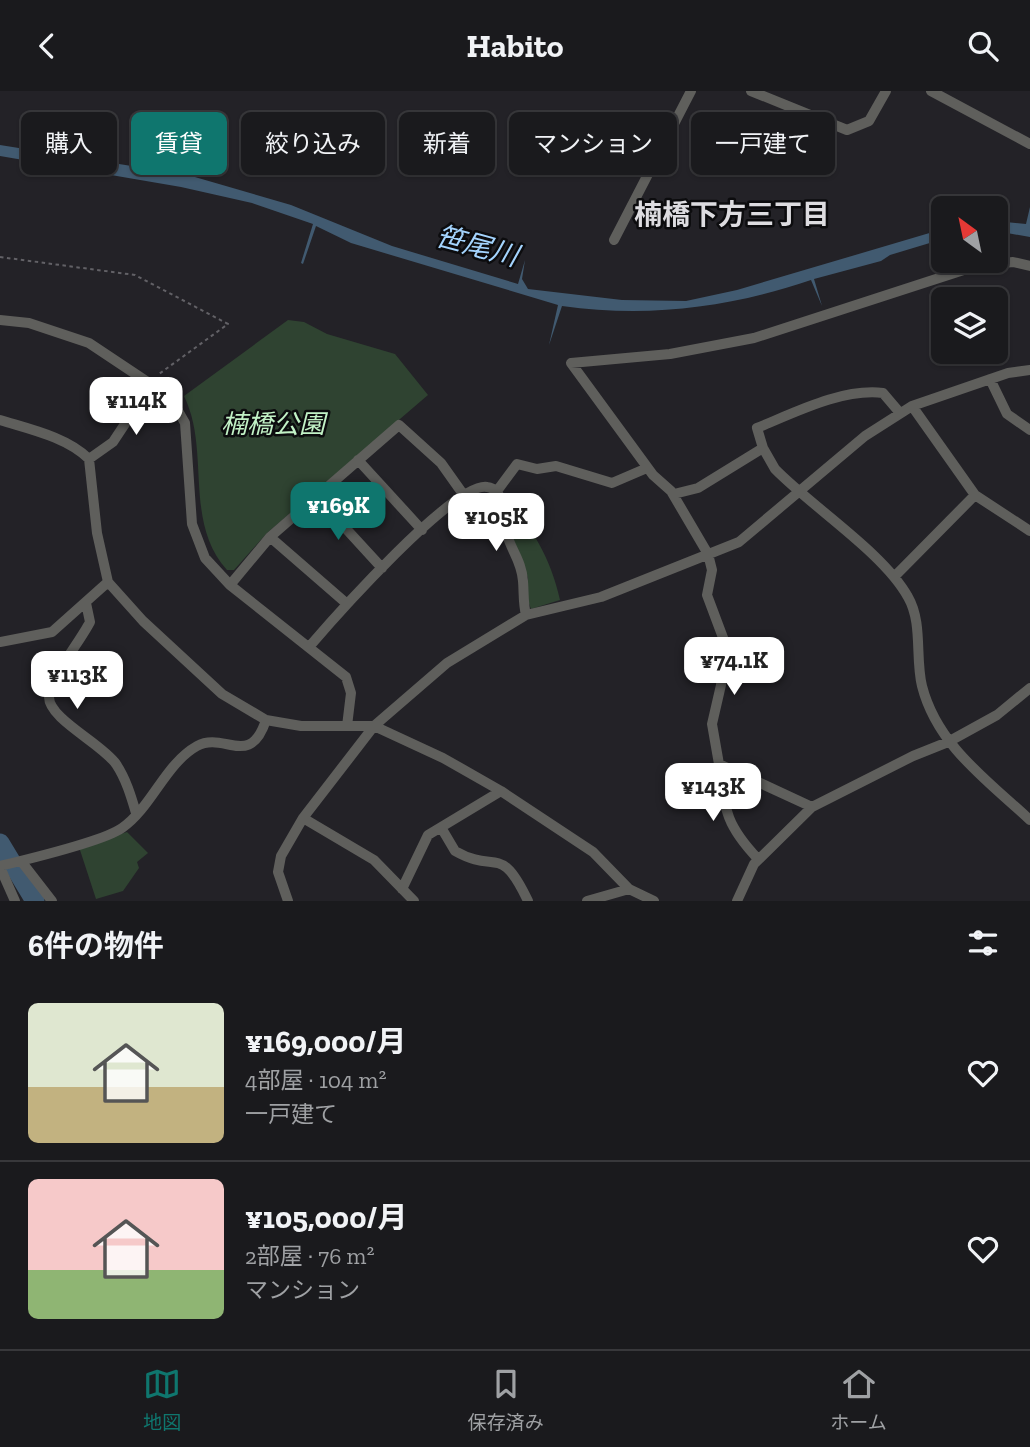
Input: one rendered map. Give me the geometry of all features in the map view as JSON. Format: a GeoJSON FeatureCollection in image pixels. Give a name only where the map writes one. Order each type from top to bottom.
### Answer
{"type":"FeatureCollection","features":[{"type":"Feature","properties":{"kind":"street"},"geometry":{"type":"LineString","coordinates":[[614,240],[691,91]]}},
{"type":"Feature","properties":{"kind":"street"},"geometry":{"type":"LineString","coordinates":[[751,91],[847,130],[869,121],[886,91]]}},
{"type":"Feature","properties":{"kind":"street"},"geometry":{"type":"LineString","coordinates":[[931,91],[1030,144]]}},
{"type":"Feature","properties":{"kind":"street"},"geometry":{"type":"LineString","coordinates":[[758,859],[730,825],[712,724],[721,685],[725,643],[708,595],[712,570],[708,555],[674,494],[648,468],[571,363],[670,353],[754,338],[976,265],[1013,262],[1030,266]]}},
{"type":"Feature","properties":{"kind":"street"},"geometry":{"type":"LineString","coordinates":[[0,320],[29,323],[89,343],[170,397],[183,416],[194,536],[205,558],[230,585],[346,677],[350,686],[347,726]]}},
{"type":"Feature","properties":{"kind":"street"},"geometry":{"type":"LineString","coordinates":[[288,901],[278,872],[281,856],[303,818],[374,726],[447,663],[526,615],[601,597],[739,542],[865,436],[912,405],[990,379],[1030,370]]}},
{"type":"Feature","properties":{"kind":"street"},"geometry":{"type":"LineString","coordinates":[[990,379],[1007,414],[1030,430]]}},
{"type":"Feature","properties":{"kind":"street"},"geometry":{"type":"LineString","coordinates":[[89,459],[113,442],[151,382]]}},
{"type":"Feature","properties":{"kind":"street"},"geometry":{"type":"LineString","coordinates":[[900,414],[883,393],[866,392],[757,428],[762,448],[775,469],[894,577],[910,599],[916,623],[922,684],[934,718],[948,742],[1030,820]]}},
{"type":"Feature","properties":{"kind":"street"},"geometry":{"type":"LineString","coordinates":[[912,405],[975,495],[1030,531]]}},
{"type":"Feature","properties":{"kind":"street"},"geometry":{"type":"LineString","coordinates":[[0,420],[56,439],[81,451],[89,459],[97,533],[108,582],[143,621],[222,694],[266,720],[300,726],[374,726],[443,758],[501,791],[593,852],[629,889],[654,901]]}},
{"type":"Feature","properties":{"kind":"street"},"geometry":{"type":"LineString","coordinates":[[230,585],[270,537],[399,425],[441,463],[463,494]]}},
{"type":"Feature","properties":{"kind":"street"},"geometry":{"type":"LineString","coordinates":[[674,494],[698,488],[762,448]]}},
{"type":"Feature","properties":{"kind":"street"},"geometry":{"type":"LineString","coordinates":[[358,460],[422,530]]}},
{"type":"Feature","properties":{"kind":"street"},"geometry":{"type":"LineString","coordinates":[[497,491],[517,464],[537,469],[556,466],[612,484],[648,468]]}},
{"type":"Feature","properties":{"kind":"street"},"geometry":{"type":"LineString","coordinates":[[309,647],[346,603],[422,530],[463,494],[480,486],[497,491],[508,510],[504,527],[523,579],[522,600],[526,615]]}},
{"type":"Feature","properties":{"kind":"street"},"geometry":{"type":"LineString","coordinates":[[894,577],[975,495]]}},
{"type":"Feature","properties":{"kind":"street"},"geometry":{"type":"LineString","coordinates":[[316,496],[383,568]]}},
{"type":"Feature","properties":{"kind":"street"},"geometry":{"type":"LineString","coordinates":[[270,537],[346,603]]}},
{"type":"Feature","properties":{"kind":"street"},"geometry":{"type":"LineString","coordinates":[[0,642],[52,632],[108,582]]}},
{"type":"Feature","properties":{"kind":"street"},"geometry":{"type":"LineString","coordinates":[[86,603],[90,622],[52,685],[49,698],[53,711],[63,722],[102,747],[116,764],[127,785],[136,813]]}},
{"type":"Feature","properties":{"kind":"street"},"geometry":{"type":"LineString","coordinates":[[737,901],[758,859],[812,807],[913,756],[948,742],[997,715],[1030,688]]}},
{"type":"Feature","properties":{"kind":"street"},"geometry":{"type":"LineString","coordinates":[[9,864],[116,832],[136,813],[181,757],[206,742],[214,741],[232,748],[254,742],[260,737],[266,720]]}},
{"type":"Feature","properties":{"kind":"street"},"geometry":{"type":"LineString","coordinates":[[719,764],[812,807]]}},
{"type":"Feature","properties":{"kind":"street"},"geometry":{"type":"LineString","coordinates":[[402,889],[428,835],[501,791]]}},
{"type":"Feature","properties":{"kind":"street"},"geometry":{"type":"LineString","coordinates":[[303,818],[374,860],[414,901]]}},
{"type":"Feature","properties":{"kind":"street"},"geometry":{"type":"LineString","coordinates":[[442,829],[455,851],[500,862],[516,876],[528,901]]}},
{"type":"Feature","properties":{"kind":"street"},"geometry":{"type":"LineString","coordinates":[[9,864],[15,901]]}},
{"type":"Feature","properties":{"kind":"street"},"geometry":{"type":"LineString","coordinates":[[9,864],[52,901]]}},
{"type":"Feature","properties":{"kind":"street"},"geometry":{"type":"LineString","coordinates":[[587,901],[629,889]]}},
{"type":"Feature","properties":{"kind":"street"},"geometry":{"type":"LineString","coordinates":[[518,901],[524,890]]}},
{"type":"Feature","properties":{"kind":"path"},"geometry":{"type":"LineString","coordinates":[[0,257],[135,275],[228,324],[151,382]]}},
{"type":"Feature","properties":{"kind":"green space","name":"楠橋公園"},"geometry":{"type":"Polygon","coordinates":[[[288,320],[304,322],[327,334],[395,354],[428,395],[267,533],[234,570],[227,570],[214,551],[206,530],[201,508],[196,440],[192,417],[184,396],[288,320]]]}},
{"type":"Feature","properties":{"kind":"green space"},"geometry":{"type":"Polygon","coordinates":[[[515,508],[543,552],[560,600],[531,609],[527,598],[528,578],[509,530],[515,508]]]}},
{"type":"Feature","properties":{"kind":"green space"},"geometry":{"type":"Polygon","coordinates":[[[127,832],[148,853],[137,862],[139,868],[123,891],[96,899],[79,847],[127,832]]]}},
{"type":"Feature","properties":{"kind":"water"},"geometry":{"type":"Polygon","coordinates":[[[0,145],[21,148],[21,160],[0,156],[0,145]]]}},
{"type":"Feature","properties":{"kind":"water"},"geometry":{"type":"Polygon","coordinates":[[[117,164],[131,166],[131,175],[188,175],[291,205],[392,246],[518,284],[525,260],[522,279],[528,289],[622,300],[686,301],[737,290],[931,233],[931,243],[890,255],[881,261],[814,279],[822,306],[811,280],[750,298],[688,308],[626,311],[562,306],[549,345],[558,305],[351,243],[316,226],[303,264],[301,263],[313,224],[252,203],[111,175],[117,175],[117,164]]]}},
{"type":"Feature","properties":{"kind":"water"},"geometry":{"type":"Polygon","coordinates":[[[1030,207],[1030,237],[1008,233],[1008,222],[1026,224],[1030,207]]]}},
{"type":"Feature","properties":{"kind":"waterway"},"geometry":{"type":"LineString","coordinates":[[0,843],[35,901]]}},
{"type":"Feature","properties":{"kind":"district","name":"楠橋下方三丁目"},"geometry":{"type":"Point","coordinates":[732,214]}},
{"type":"Feature","properties":{"kind":"water label","name":"笹尾川"},"geometry":{"type":"Point","coordinates":[477,246]}}]}
